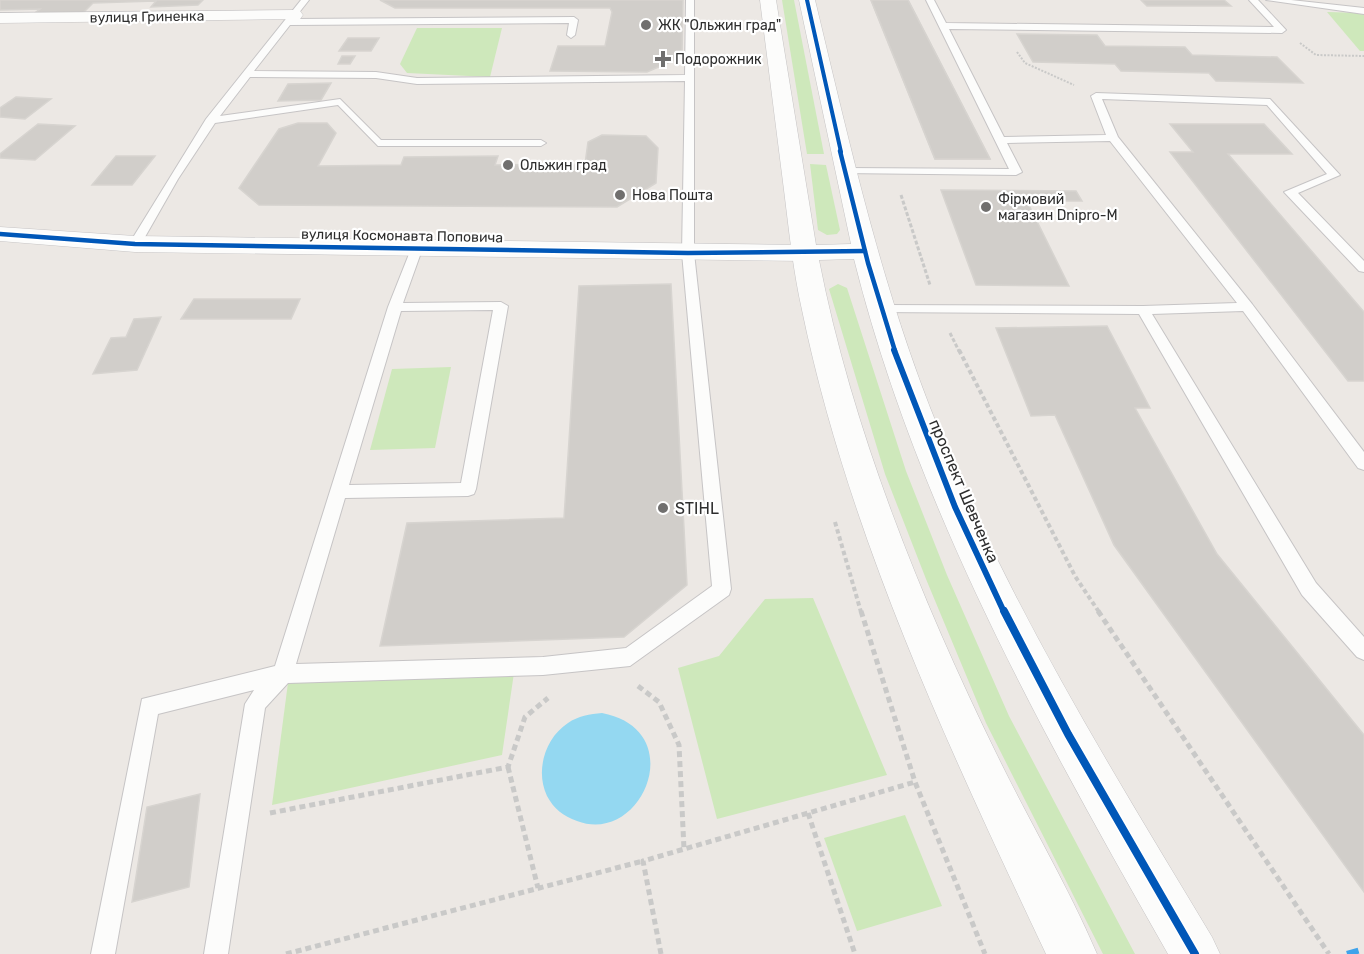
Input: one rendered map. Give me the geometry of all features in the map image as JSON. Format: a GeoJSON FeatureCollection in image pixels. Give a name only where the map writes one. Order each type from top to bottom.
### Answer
{"type":"FeatureCollection","features":[{"type":"Feature","properties":{"kind":"street"},"geometry":{"type":"LineString","coordinates":[[768,0],[805,253],[815,309],[840,404],[903,592],[981,769],[1072,954]]}},
{"type":"Feature","properties":{"kind":"street","name":"проспект Шевченка"},"geometry":{"type":"LineString","coordinates":[[807,0],[865,251],[894,350],[929,443],[982,570],[1078,755],[1195,954]]}},
{"type":"Feature","properties":{"kind":"street","name":"вулиця Гриненка"},"geometry":{"type":"LineString","coordinates":[[0,18],[291,19]]}},
{"type":"Feature","properties":{"kind":"street","name":"вулиця Космонавта Поповича"},"geometry":{"type":"LineString","coordinates":[[0,234],[135,244],[688,253],[865,251]]}},
{"type":"Feature","properties":{"kind":"lane"},"geometry":{"type":"LineString","coordinates":[[135,244],[161,193],[210,121],[305,0]]}},
{"type":"Feature","properties":{"kind":"lane"},"geometry":{"type":"LineString","coordinates":[[103,954],[149,706],[283,674],[543,666],[630,657],[722,589],[688,253],[690,0]]}},
{"type":"Feature","properties":{"kind":"lane"},"geometry":{"type":"LineString","coordinates":[[845,171],[1016,172],[930,0]]}},
{"type":"Feature","properties":{"kind":"lane"},"geometry":{"type":"LineString","coordinates":[[1253,0],[1282,30]]}},
{"type":"Feature","properties":{"kind":"lane"},"geometry":{"type":"LineString","coordinates":[[1270,0],[1364,11]]}},
{"type":"Feature","properties":{"kind":"lane"},"geometry":{"type":"LineString","coordinates":[[291,19],[574,20],[570,35]]}},
{"type":"Feature","properties":{"kind":"lane"},"geometry":{"type":"LineString","coordinates":[[945,27],[1282,30]]}},
{"type":"Feature","properties":{"kind":"lane"},"geometry":{"type":"LineString","coordinates":[[248,74],[376,75],[417,81],[689,78]]}},
{"type":"Feature","properties":{"kind":"lane"},"geometry":{"type":"LineString","coordinates":[[1364,268],[1290,192],[1334,175],[1270,102],[1096,96],[1113,138],[1247,307],[1364,464]]}},
{"type":"Feature","properties":{"kind":"lane"},"geometry":{"type":"LineString","coordinates":[[210,121],[340,102],[378,143],[541,143]]}},
{"type":"Feature","properties":{"kind":"lane"},"geometry":{"type":"LineString","coordinates":[[1001,140],[1113,138]]}},
{"type":"Feature","properties":{"kind":"lane"},"geometry":{"type":"LineString","coordinates":[[216,954],[255,704],[283,674],[395,307],[417,247]]}},
{"type":"Feature","properties":{"kind":"lane"},"geometry":{"type":"LineString","coordinates":[[337,492],[468,489],[501,306],[395,307]]}},
{"type":"Feature","properties":{"kind":"lane"},"geometry":{"type":"LineString","coordinates":[[882,309],[1143,310],[1247,307]]}},
{"type":"Feature","properties":{"kind":"lane"},"geometry":{"type":"LineString","coordinates":[[1143,310],[1309,589],[1364,651]]}},
{"type":"Feature","properties":{"kind":"path"},"geometry":{"type":"LineString","coordinates":[[1000,26],[1025,63],[1096,96]]}},
{"type":"Feature","properties":{"kind":"path"},"geometry":{"type":"LineString","coordinates":[[1282,30],[1316,55],[1364,56]]}},
{"type":"Feature","properties":{"kind":"path"},"geometry":{"type":"LineString","coordinates":[[894,172],[938,310],[1075,576],[1329,954]]}},
{"type":"Feature","properties":{"kind":"path"},"geometry":{"type":"LineString","coordinates":[[632,681],[659,702],[679,745],[684,849]]}},
{"type":"Feature","properties":{"kind":"path"},"geometry":{"type":"LineString","coordinates":[[538,888],[508,767],[525,717],[556,692]]}},
{"type":"Feature","properties":{"kind":"path"},"geometry":{"type":"LineString","coordinates":[[237,819],[508,767]]}},
{"type":"Feature","properties":{"kind":"path"},"geometry":{"type":"LineString","coordinates":[[286,954],[643,861],[915,782]]}},
{"type":"Feature","properties":{"kind":"path"},"geometry":{"type":"LineString","coordinates":[[807,813],[855,954]]}},
{"type":"Feature","properties":{"kind":"path"},"geometry":{"type":"LineString","coordinates":[[643,861],[661,954]]}},
{"type":"Feature","properties":{"kind":"green space"},"geometry":{"type":"Polygon","coordinates":[[[782,0],[794,0],[824,154],[807,154],[782,0]]]}},
{"type":"Feature","properties":{"kind":"green space"},"geometry":{"type":"Polygon","coordinates":[[[1327,12],[1364,13],[1364,51],[1360,51],[1327,12]]]}},
{"type":"Feature","properties":{"kind":"green space"},"geometry":{"type":"Polygon","coordinates":[[[417,28],[502,28],[490,77],[407,73],[400,64],[417,28]]]}},
{"type":"Feature","properties":{"kind":"green space"},"geometry":{"type":"Polygon","coordinates":[[[810,164],[826,165],[840,230],[837,234],[827,235],[818,230],[810,164]]]}},
{"type":"Feature","properties":{"kind":"green space"},"geometry":{"type":"Polygon","coordinates":[[[838,284],[847,288],[906,471],[947,575],[1009,716],[1135,954],[1103,954],[986,723],[885,474],[829,289],[838,284]]]}},
{"type":"Feature","properties":{"kind":"green space"},"geometry":{"type":"Polygon","coordinates":[[[451,367],[435,448],[370,450],[392,369],[451,367]]]}},
{"type":"Feature","properties":{"kind":"green space"},"geometry":{"type":"Polygon","coordinates":[[[813,598],[887,775],[717,819],[678,668],[719,656],[765,599],[813,598]]]}},
{"type":"Feature","properties":{"kind":"green space"},"geometry":{"type":"Polygon","coordinates":[[[516,659],[502,755],[272,805],[289,675],[516,659]]]}},
{"type":"Feature","properties":{"kind":"green space"},"geometry":{"type":"Polygon","coordinates":[[[905,815],[942,906],[857,931],[824,838],[905,815]]]}},
{"type":"Feature","properties":{"kind":"water"},"geometry":{"type":"Polygon","coordinates":[[[602,713],[629,724],[645,741],[650,761],[647,783],[637,802],[621,817],[600,824],[577,821],[559,812],[547,796],[542,766],[548,746],[560,729],[576,719],[602,713]]]}},
{"type":"Feature","properties":{"kind":"building"},"geometry":{"type":"Polygon","coordinates":[[[0,0],[203,0],[198,5],[151,7],[156,1],[93,3],[82,14],[32,15],[40,9],[0,10],[0,0]]]}},
{"type":"Feature","properties":{"kind":"building","name":"ЖК \"Ольжин град\""},"geometry":{"type":"Polygon","coordinates":[[[380,0],[683,0],[682,57],[647,72],[550,71],[558,46],[605,46],[612,12],[610,8],[395,8],[380,0]]]}},
{"type":"Feature","properties":{"kind":"building"},"geometry":{"type":"Polygon","coordinates":[[[871,0],[908,0],[990,159],[935,159],[871,0]]]}},
{"type":"Feature","properties":{"kind":"building"},"geometry":{"type":"Polygon","coordinates":[[[871,0],[908,0],[990,159],[935,159],[871,0]]]}},
{"type":"Feature","properties":{"kind":"building"},"geometry":{"type":"Polygon","coordinates":[[[1141,0],[1224,0],[1231,6],[1147,6],[1141,0]]]}},
{"type":"Feature","properties":{"kind":"building"},"geometry":{"type":"Polygon","coordinates":[[[1017,34],[1097,35],[1105,46],[1185,47],[1192,55],[1277,57],[1303,83],[1216,81],[1209,73],[1121,71],[1115,64],[1033,62],[1017,34]]]}},
{"type":"Feature","properties":{"kind":"building"},"geometry":{"type":"Polygon","coordinates":[[[348,38],[379,38],[371,51],[339,51],[348,38]]]}},
{"type":"Feature","properties":{"kind":"building"},"geometry":{"type":"Polygon","coordinates":[[[342,56],[355,56],[350,64],[338,64],[342,56]]]}},
{"type":"Feature","properties":{"kind":"building"},"geometry":{"type":"Polygon","coordinates":[[[331,83],[321,100],[278,101],[288,84],[331,83]]]}},
{"type":"Feature","properties":{"kind":"building"},"geometry":{"type":"Polygon","coordinates":[[[16,97],[51,99],[25,119],[0,117],[0,108],[16,97]]]}},
{"type":"Feature","properties":{"kind":"building","name":"Ольжин град"},"geometry":{"type":"Polygon","coordinates":[[[298,123],[327,123],[336,133],[318,166],[401,165],[404,157],[498,156],[495,165],[585,164],[588,142],[602,135],[646,136],[658,148],[656,183],[617,207],[259,205],[239,188],[279,129],[298,123]]]}},
{"type":"Feature","properties":{"kind":"building"},"geometry":{"type":"Polygon","coordinates":[[[38,124],[75,126],[35,160],[0,158],[0,154],[38,124]]]}},
{"type":"Feature","properties":{"kind":"building"},"geometry":{"type":"Polygon","coordinates":[[[1170,124],[1264,124],[1292,154],[1228,154],[1364,312],[1364,381],[1348,381],[1170,152],[1193,152],[1170,124]]]}},
{"type":"Feature","properties":{"kind":"building"},"geometry":{"type":"Polygon","coordinates":[[[116,156],[155,156],[132,185],[92,185],[116,156]]]}},
{"type":"Feature","properties":{"kind":"building"},"geometry":{"type":"Polygon","coordinates":[[[941,190],[1076,191],[1082,201],[1027,201],[1069,286],[976,285],[941,190]]]}},
{"type":"Feature","properties":{"kind":"building"},"geometry":{"type":"Polygon","coordinates":[[[671,284],[687,585],[624,637],[380,646],[407,523],[564,518],[579,286],[671,284]]]}},
{"type":"Feature","properties":{"kind":"building"},"geometry":{"type":"Polygon","coordinates":[[[194,299],[300,299],[291,319],[181,319],[194,299]]]}},
{"type":"Feature","properties":{"kind":"building"},"geometry":{"type":"Polygon","coordinates":[[[161,317],[137,370],[93,374],[111,338],[126,337],[134,319],[161,317]]]}},
{"type":"Feature","properties":{"kind":"building"},"geometry":{"type":"Polygon","coordinates":[[[1107,326],[1150,408],[1135,408],[1217,554],[1364,735],[1364,892],[1114,545],[1055,415],[1031,416],[996,328],[1107,326]]]}},
{"type":"Feature","properties":{"kind":"building"},"geometry":{"type":"Polygon","coordinates":[[[200,794],[189,887],[132,902],[147,807],[200,794]]]}},
{"type":"Feature","properties":{"kind":"marked path"},"geometry":{"type":"LineString","coordinates":[[1347,954],[1364,949]]}},
{"type":"Feature","properties":{"kind":"cycle path"},"geometry":{"type":"LineString","coordinates":[[807,0],[868,263],[880,306],[922,429],[990,584],[1028,659],[1068,734],[1195,954]]}},
{"type":"Feature","properties":{"kind":"cycle path"},"geometry":{"type":"LineString","coordinates":[[0,234],[135,244],[688,253],[865,251]]}},
{"type":"Feature","properties":{"kind":"place","name":"ЖК \"Ольжин град\""},"geometry":{"type":"Point","coordinates":[646,25]}},
{"type":"Feature","properties":{"kind":"place","name":"Подорожник"},"geometry":{"type":"Point","coordinates":[663,59]}},
{"type":"Feature","properties":{"kind":"place","name":"Ольжин град"},"geometry":{"type":"Point","coordinates":[508,165]}},
{"type":"Feature","properties":{"kind":"place","name":"Нова Пошта"},"geometry":{"type":"Point","coordinates":[620,195]}},
{"type":"Feature","properties":{"kind":"place","name":"Фірмовий магазин Dnipro-M"},"geometry":{"type":"Point","coordinates":[986,207]}},
{"type":"Feature","properties":{"kind":"place","name":"STIHL"},"geometry":{"type":"Point","coordinates":[663,508]}}]}
